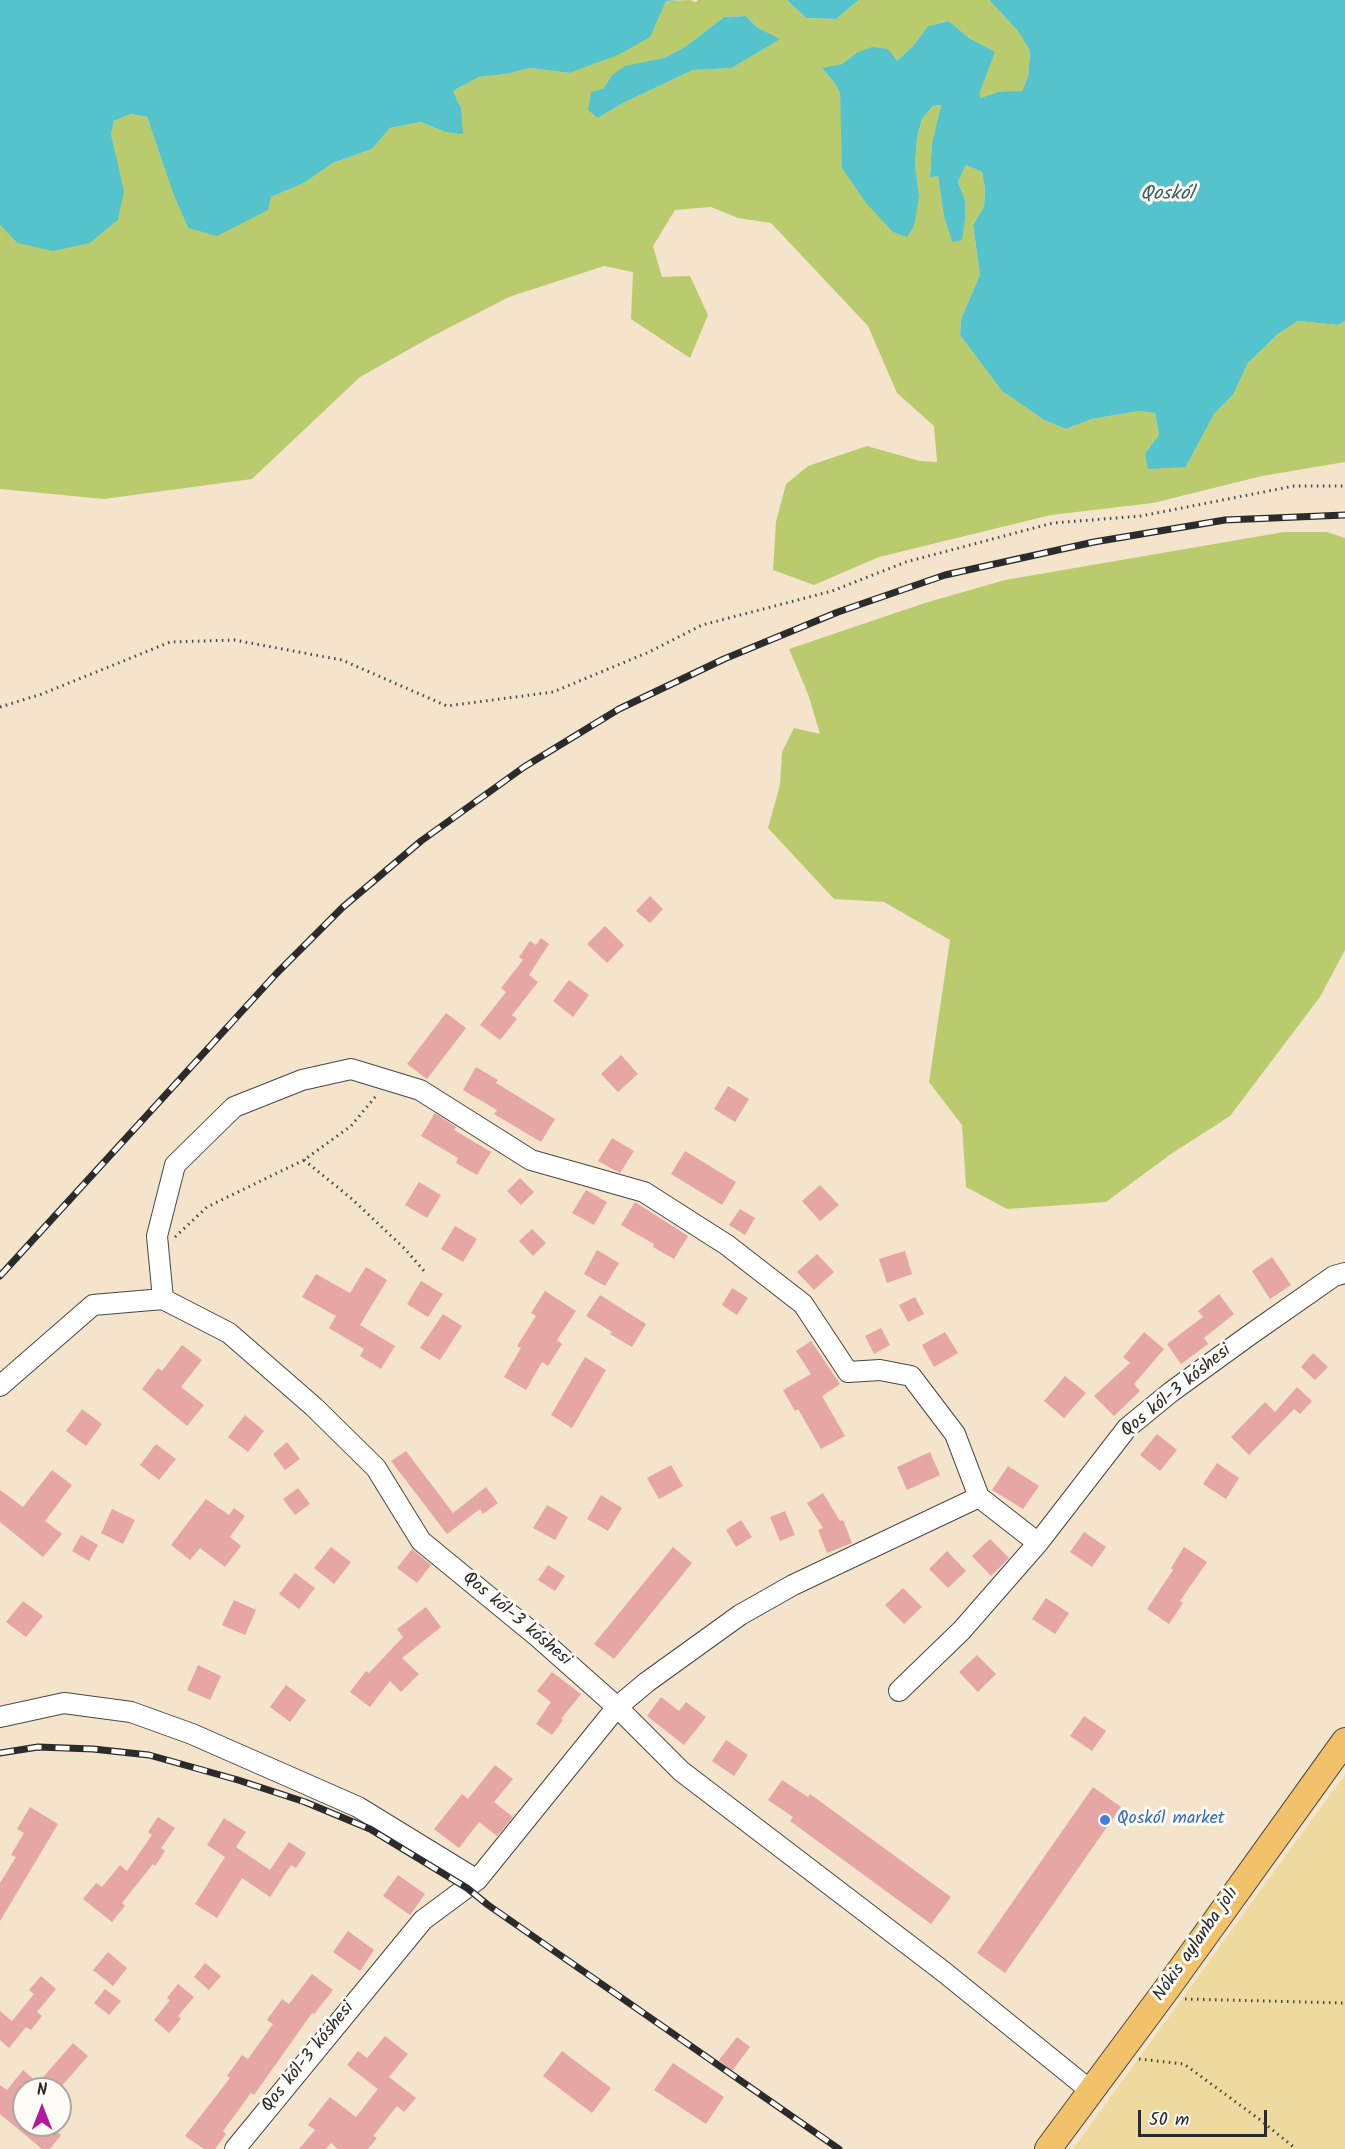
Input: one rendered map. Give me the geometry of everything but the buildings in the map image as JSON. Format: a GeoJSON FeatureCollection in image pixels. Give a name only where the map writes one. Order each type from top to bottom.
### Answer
{"type":"FeatureCollection","features":[{"type":"Feature","properties":{"kind":"main road","name":"Nókis aylanba jolı"},"geometry":{"type":"LineString","coordinates":[[1048,2149],[1160,1998],[1345,1740]]}},
{"type":"Feature","properties":{"kind":"street"},"geometry":{"type":"LineString","coordinates":[[0,1386],[93,1305],[163,1299],[157,1236],[176,1165],[234,1107],[303,1080],[351,1069],[420,1090],[531,1160],[644,1192],[727,1245],[803,1304],[848,1372],[880,1370],[911,1376],[955,1434],[979,1497],[1038,1543]]}},
{"type":"Feature","properties":{"kind":"street","name":"Qos kól-3 kóshesi"},"geometry":{"type":"LineString","coordinates":[[898,1691],[962,1630],[1038,1543],[1127,1428],[1171,1392],[1251,1334],[1334,1276],[1345,1274]]}},
{"type":"Feature","properties":{"kind":"street","name":"Qos kól-3 kóshesi"},"geometry":{"type":"LineString","coordinates":[[163,1299],[229,1333],[314,1407],[376,1468],[421,1541],[538,1637],[617,1707],[681,1771],[944,1971],[1090,2091]]}},
{"type":"Feature","properties":{"kind":"street"},"geometry":{"type":"LineString","coordinates":[[617,1707],[647,1682],[740,1615],[793,1585],[979,1497]]}},
{"type":"Feature","properties":{"kind":"street"},"geometry":{"type":"LineString","coordinates":[[0,1717],[64,1702],[131,1712],[192,1734],[358,1807],[477,1880]]}},
{"type":"Feature","properties":{"kind":"street","name":"Qos kól-3 kóshesi"},"geometry":{"type":"LineString","coordinates":[[235,2149],[423,1920],[477,1880],[617,1707]]}},
{"type":"Feature","properties":{"kind":"path"},"geometry":{"type":"LineString","coordinates":[[0,707],[42,694],[170,642],[234,640],[342,660],[447,706],[553,692],[649,652],[702,625],[832,591],[906,562],[1053,523],[1141,516],[1294,486],[1345,486]]}},
{"type":"Feature","properties":{"kind":"path"},"geometry":{"type":"LineString","coordinates":[[159,1253],[207,1207],[304,1160],[351,1126],[390,1081]]}},
{"type":"Feature","properties":{"kind":"path"},"geometry":{"type":"LineString","coordinates":[[304,1160],[352,1199],[405,1249],[425,1272]]}},
{"type":"Feature","properties":{"kind":"path"},"geometry":{"type":"LineString","coordinates":[[1160,1998],[1345,2003]]}},
{"type":"Feature","properties":{"kind":"path"},"geometry":{"type":"LineString","coordinates":[[1116,2057],[1184,2064],[1296,2149]]}},
{"type":"Feature","properties":{"kind":"green space"},"geometry":{"type":"Polygon","coordinates":[[[787,0],[806,18],[836,19],[859,0],[989,0],[1018,31],[1030,51],[1028,77],[1022,92],[998,92],[980,98],[994,52],[969,38],[949,21],[928,26],[913,46],[897,61],[856,53],[842,64],[823,69],[840,93],[841,114],[919,196],[915,164],[917,138],[922,119],[933,106],[941,105],[932,143],[930,176],[938,176],[944,217],[952,242],[965,200],[958,182],[966,165],[982,172],[985,189],[984,207],[973,225],[980,275],[961,319],[960,335],[1002,391],[1044,420],[1066,429],[1092,419],[1139,411],[1155,413],[1159,435],[1145,453],[1186,467],[1214,414],[1233,395],[1248,363],[1278,334],[1298,321],[1338,325],[1345,321],[1345,462],[1262,476],[1153,503],[1051,515],[879,557],[814,585],[773,570],[776,522],[786,484],[808,466],[867,446],[920,461],[937,462],[934,426],[897,393],[868,326],[771,223],[738,218],[711,207],[675,210],[653,246],[662,277],[690,276],[708,315],[690,358],[631,319],[633,272],[604,266],[509,297],[360,377],[252,479],[104,499],[0,489],[0,225],[17,243],[90,243],[118,220],[123,191],[111,134],[114,121],[131,114],[147,117],[174,196],[188,228],[304,183],[333,163],[372,149],[390,128],[421,122],[445,132],[461,108],[453,91],[479,77],[530,68],[569,73],[657,18],[666,1],[787,0]],[[746,16],[724,17],[685,47],[664,58],[612,75],[603,89],[598,118],[623,103],[693,70],[732,68],[779,39],[758,28],[746,16]]]}},
{"type":"Feature","properties":{"kind":"green space"},"geometry":{"type":"Polygon","coordinates":[[[1284,532],[1327,532],[1345,538],[1345,950],[1320,997],[1230,1116],[1171,1154],[1106,1202],[1007,1209],[966,1187],[962,1125],[929,1082],[950,940],[884,902],[834,899],[768,828],[780,785],[782,752],[794,728],[820,734],[808,694],[789,649],[925,603],[1005,580],[1284,532]]]}},
{"type":"Feature","properties":{"kind":"sand"},"geometry":{"type":"Polygon","coordinates":[[[1345,1774],[1345,2149],[1073,2149],[1345,1774]]]}},
{"type":"Feature","properties":{"kind":"water"},"geometry":{"type":"Polygon","coordinates":[[[0,0],[679,0],[666,1],[650,37],[618,55],[569,73],[530,68],[479,77],[453,91],[461,108],[463,134],[445,132],[421,122],[390,128],[372,149],[333,163],[304,183],[271,197],[268,210],[217,236],[188,228],[174,196],[147,117],[131,114],[114,121],[111,134],[124,191],[118,220],[90,243],[53,251],[17,243],[0,225],[0,0]]]}},
{"type":"Feature","properties":{"kind":"water"},"geometry":{"type":"Polygon","coordinates":[[[787,0],[859,0],[836,19],[806,18],[787,0]]]}},
{"type":"Feature","properties":{"kind":"water","name":"Qoskól"},"geometry":{"type":"Polygon","coordinates":[[[989,0],[1345,0],[1345,321],[1338,325],[1298,321],[1278,334],[1248,363],[1233,395],[1214,414],[1186,467],[1148,469],[1145,453],[1159,435],[1155,413],[1139,411],[1092,419],[1066,429],[1044,420],[1002,391],[960,335],[961,319],[980,275],[973,225],[984,207],[985,189],[982,172],[966,165],[958,182],[965,200],[962,240],[952,242],[944,217],[938,176],[930,177],[932,143],[941,105],[933,106],[922,119],[917,138],[915,164],[919,196],[914,226],[907,237],[893,232],[866,203],[842,168],[840,93],[822,68],[842,64],[856,53],[872,47],[888,49],[897,61],[913,46],[928,26],[949,21],[969,38],[995,52],[980,92],[980,98],[998,92],[1022,91],[1028,77],[1030,51],[1018,31],[989,0]]]}},
{"type":"Feature","properties":{"kind":"water"},"geometry":{"type":"Polygon","coordinates":[[[746,16],[758,28],[780,39],[732,68],[693,70],[623,103],[598,118],[588,110],[591,92],[603,89],[612,75],[625,66],[664,58],[685,47],[724,17],[746,16]]]}},
{"type":"Feature","properties":{"kind":"railway"},"geometry":{"type":"LineString","coordinates":[[0,1276],[276,974],[343,907],[421,841],[524,767],[619,709],[724,659],[838,612],[945,575],[1094,542],[1225,520],[1345,515]]}},
{"type":"Feature","properties":{"kind":"railway"},"geometry":{"type":"LineString","coordinates":[[0,1753],[38,1747],[93,1749],[149,1755],[305,1802],[370,1829],[467,1888],[488,1905],[839,2149]]}},
{"type":"Feature","properties":{"kind":"place","name":"Qoskól market"},"geometry":{"type":"Point","coordinates":[1105,1820]}}]}
